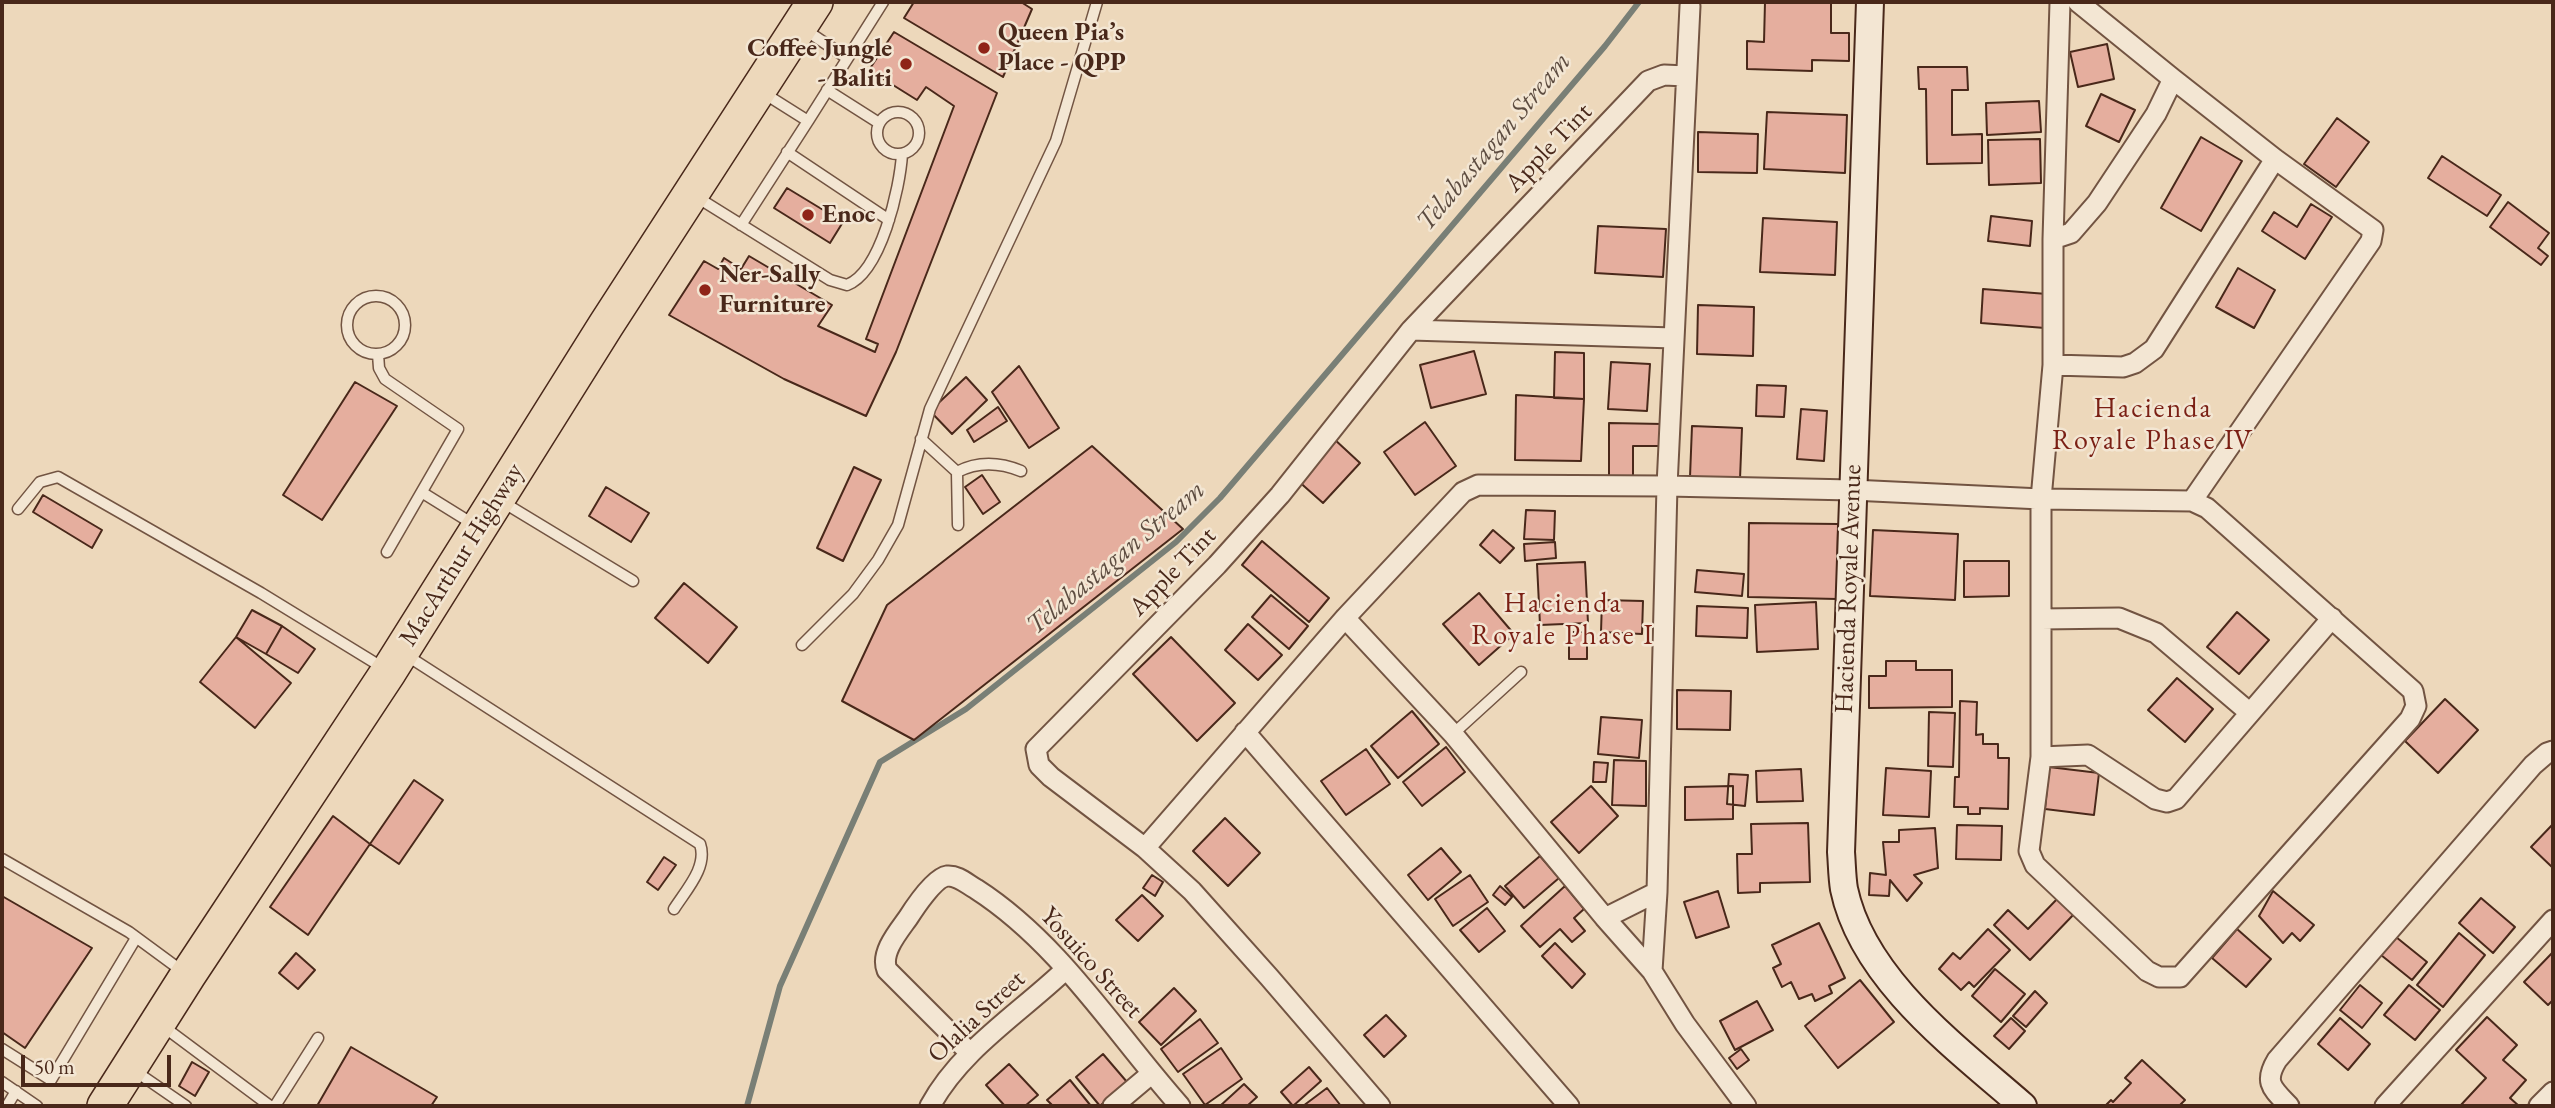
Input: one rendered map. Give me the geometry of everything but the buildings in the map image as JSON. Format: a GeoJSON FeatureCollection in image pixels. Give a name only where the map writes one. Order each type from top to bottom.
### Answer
{"type":"FeatureCollection","features":[{"type":"Feature","properties":{"kind":"highway","name":"MacArthur Highway"},"geometry":{"type":"LineString","coordinates":[[105,1106],[187,975],[395,662],[807,14]]}},
{"type":"Feature","properties":{"kind":"street","name":"Hacienda Royale Avenue"},"geometry":{"type":"LineString","coordinates":[[1870,2],[1841,852],[1844,890],[1866,943],[1898,992],[1932,1027],[2023,1106]]}},
{"type":"Feature","properties":{"kind":"street"},"geometry":{"type":"LineString","coordinates":[[1145,848],[1345,618],[1463,492],[1478,485],[1852,490],[2041,499],[2192,501],[2207,508],[2413,691],[2416,706],[2410,719],[2180,976],[2159,977],[2147,971],[2035,865],[2029,851],[2041,757],[2041,499],[2053,365],[2053,239],[2060,2]]}},
{"type":"Feature","properties":{"kind":"street"},"geometry":{"type":"LineString","coordinates":[[2078,2],[2276,159],[2373,230],[2372,237],[2192,501]]}},
{"type":"Feature","properties":{"kind":"street"},"geometry":{"type":"LineString","coordinates":[[1652,971],[1657,892],[1667,486],[1690,6]]}},
{"type":"Feature","properties":{"kind":"street","name":"Apple Tint"},"geometry":{"type":"LineString","coordinates":[[1380,1106],[1192,891],[1145,848],[1051,777],[1039,765],[1037,749],[1251,527],[1411,330],[1648,81],[1664,75],[1686,76]]}},
{"type":"Feature","properties":{"kind":"street"},"geometry":{"type":"LineString","coordinates":[[2053,239],[2071,233],[2098,203],[2156,114],[2173,79]]}},
{"type":"Feature","properties":{"kind":"street"},"geometry":{"type":"LineString","coordinates":[[2053,365],[2123,367],[2135,363],[2154,349],[2276,159]]}},
{"type":"Feature","properties":{"kind":"street"},"geometry":{"type":"LineString","coordinates":[[1411,330],[1674,338]]}},
{"type":"Feature","properties":{"kind":"street"},"geometry":{"type":"LineString","coordinates":[[1345,618],[1453,734],[1652,971],[1685,1024],[1746,1106]]}},
{"type":"Feature","properties":{"kind":"street"},"geometry":{"type":"LineString","coordinates":[[2041,619],[2119,618],[2156,634],[2250,713]]}},
{"type":"Feature","properties":{"kind":"street"},"geometry":{"type":"LineString","coordinates":[[2041,757],[2088,755],[2155,799],[2166,802],[2176,799],[2332,618]]}},
{"type":"Feature","properties":{"kind":"street"},"geometry":{"type":"LineString","coordinates":[[1245,732],[1569,1106]]}},
{"type":"Feature","properties":{"kind":"street"},"geometry":{"type":"LineString","coordinates":[[2289,1106],[2271,1088],[2269,1073],[2277,1060],[2533,765],[2553,751]]}},
{"type":"Feature","properties":{"kind":"street","name":"Yosuico Street"},"geometry":{"type":"LineString","coordinates":[[970,1053],[887,970],[884,963],[888,950],[908,918],[936,881],[947,876],[958,878],[992,900],[1066,969],[1180,1106]]}},
{"type":"Feature","properties":{"kind":"street"},"geometry":{"type":"LineString","coordinates":[[1605,918],[1657,892]]}},
{"type":"Feature","properties":{"kind":"street"},"geometry":{"type":"LineString","coordinates":[[2385,1106],[2553,920]]}},
{"type":"Feature","properties":{"kind":"street","name":"Olalia Street"},"geometry":{"type":"LineString","coordinates":[[930,1106],[939,1089],[970,1053],[1066,969]]}},
{"type":"Feature","properties":{"kind":"street"},"geometry":{"type":"LineString","coordinates":[[1113,1106],[1151,1074]]}},
{"type":"Feature","properties":{"kind":"street"},"geometry":{"type":"LineString","coordinates":[[2539,1106],[2553,1092]]}},
{"type":"Feature","properties":{"kind":"lane"},"geometry":{"type":"LineString","coordinates":[[741,225],[884,2]]}},
{"type":"Feature","properties":{"kind":"lane"},"geometry":{"type":"LineString","coordinates":[[802,645],[853,594],[878,560],[898,525],[930,409],[1056,141],[1097,2]]}},
{"type":"Feature","properties":{"kind":"lane"},"geometry":{"type":"LineString","coordinates":[[807,14],[847,58]]}},
{"type":"Feature","properties":{"kind":"lane"},"geometry":{"type":"LineString","coordinates":[[759,90],[808,121]]}},
{"type":"Feature","properties":{"kind":"lane"},"geometry":{"type":"LineString","coordinates":[[827,90],[879,123]]}},
{"type":"Feature","properties":{"kind":"lane"},"geometry":{"type":"LineString","coordinates":[[897,111],[910,115],[918,127],[918,141],[908,152],[902,154],[895,154],[883,148],[877,136],[879,123],[884,117],[897,111]]}},
{"type":"Feature","properties":{"kind":"lane"},"geometry":{"type":"LineString","coordinates":[[787,152],[889,220]]}},
{"type":"Feature","properties":{"kind":"lane"},"geometry":{"type":"LineString","coordinates":[[692,194],[830,280],[847,285],[862,276],[889,220],[898,189],[902,154]]}},
{"type":"Feature","properties":{"kind":"lane"},"geometry":{"type":"LineString","coordinates":[[369,296],[379,296],[396,303],[405,321],[405,330],[396,347],[378,354],[359,349],[353,342],[347,325],[353,307],[369,296]]}},
{"type":"Feature","properties":{"kind":"lane"},"geometry":{"type":"LineString","coordinates":[[378,354],[379,368],[385,379],[458,429],[387,552]]}},
{"type":"Feature","properties":{"kind":"lane"},"geometry":{"type":"LineString","coordinates":[[921,439],[957,472],[958,525]]}},
{"type":"Feature","properties":{"kind":"lane"},"geometry":{"type":"LineString","coordinates":[[957,472],[981,464],[1009,466],[1021,471]]}},
{"type":"Feature","properties":{"kind":"lane"},"geometry":{"type":"LineString","coordinates":[[18,509],[40,482],[58,477],[261,593],[395,662],[700,844],[703,854],[699,867],[674,909]]}},
{"type":"Feature","properties":{"kind":"lane"},"geometry":{"type":"LineString","coordinates":[[423,493],[479,528]]}},
{"type":"Feature","properties":{"kind":"lane"},"geometry":{"type":"LineString","coordinates":[[498,499],[633,581]]}},
{"type":"Feature","properties":{"kind":"lane"},"geometry":{"type":"LineString","coordinates":[[1453,734],[1521,672]]}},
{"type":"Feature","properties":{"kind":"lane"},"geometry":{"type":"LineString","coordinates":[[2,859],[136,938],[187,975]]}},
{"type":"Feature","properties":{"kind":"lane"},"geometry":{"type":"LineString","coordinates":[[2,1049],[51,1080],[136,938]]}},
{"type":"Feature","properties":{"kind":"lane"},"geometry":{"type":"LineString","coordinates":[[157,1022],[270,1106]]}},
{"type":"Feature","properties":{"kind":"lane"},"geometry":{"type":"LineString","coordinates":[[275,1106],[318,1038]]}},
{"type":"Feature","properties":{"kind":"lane"},"geometry":{"type":"LineString","coordinates":[[129,1067],[186,1106]]}},
{"type":"Feature","properties":{"kind":"lane"},"geometry":{"type":"LineString","coordinates":[[2,1082],[37,1106]]}},
{"type":"Feature","properties":{"kind":"lane"},"geometry":{"type":"LineString","coordinates":[[7,1106],[16,1091]]}},
{"type":"Feature","properties":{"kind":"waterway","name":"Telabastagan Stream"},"geometry":{"type":"LineString","coordinates":[[747,1106],[780,986],[880,762],[966,709],[1176,542],[1220,498],[1605,46],[1639,2]]}},
{"type":"Feature","properties":{"kind":"place","name":"Queen Pia’s Place - QPP"},"geometry":{"type":"Point","coordinates":[984,48]}},
{"type":"Feature","properties":{"kind":"place","name":"Coffee Jungle - Baliti"},"geometry":{"type":"Point","coordinates":[906,64]}},
{"type":"Feature","properties":{"kind":"place","name":"Enoc"},"geometry":{"type":"Point","coordinates":[808,215]}},
{"type":"Feature","properties":{"kind":"place","name":"Ner-Sally Furniture"},"geometry":{"type":"Point","coordinates":[705,290]}},
{"type":"Feature","properties":{"kind":"district","name":"Hacienda Royale Phase Ⅳ"},"geometry":{"type":"Point","coordinates":[2153,425]}},
{"type":"Feature","properties":{"kind":"district","name":"Hacienda Royale Phase Ⅰ"},"geometry":{"type":"Point","coordinates":[1563,620]}}]}
